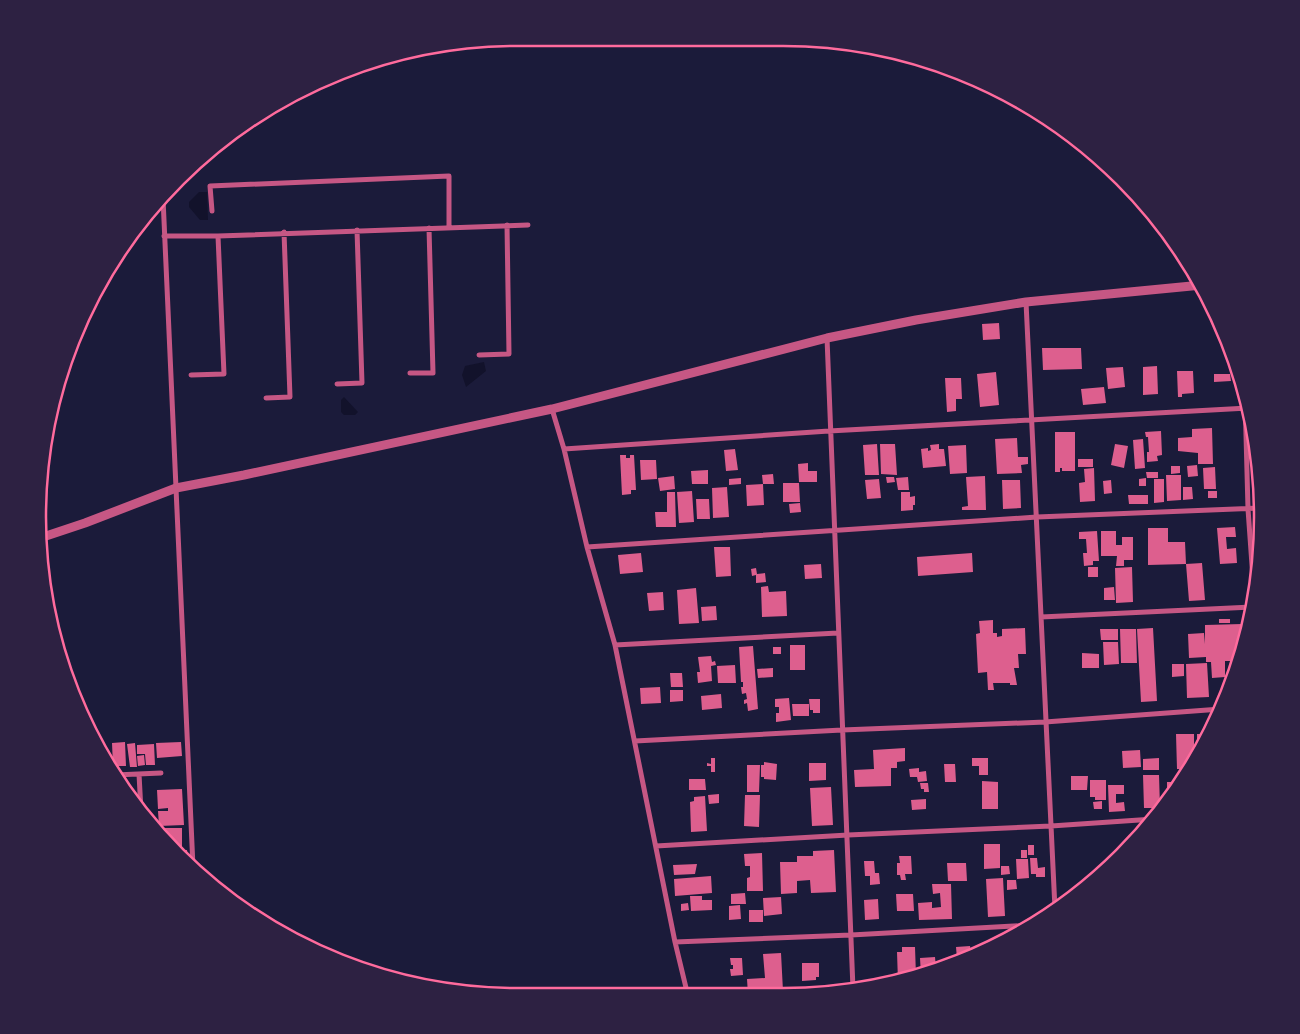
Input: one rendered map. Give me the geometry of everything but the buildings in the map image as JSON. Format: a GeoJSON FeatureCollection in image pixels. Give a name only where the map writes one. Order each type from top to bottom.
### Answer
{"type":"FeatureCollection","features":[{"type":"Feature","properties":{"kind":"street"},"geometry":{"type":"LineString","coordinates":[[212,211],[210,186],[449,176],[449,226]]}},
{"type":"Feature","properties":{"kind":"street"},"geometry":{"type":"LineString","coordinates":[[163,208],[193,858]]}},
{"type":"Feature","properties":{"kind":"street"},"geometry":{"type":"LineString","coordinates":[[479,356],[509,354],[507,225]]}},
{"type":"Feature","properties":{"kind":"street"},"geometry":{"type":"LineString","coordinates":[[164,236],[218,236],[449,226],[528,225]]}},
{"type":"Feature","properties":{"kind":"street"},"geometry":{"type":"LineString","coordinates":[[410,374],[434,373],[429,228]]}},
{"type":"Feature","properties":{"kind":"street"},"geometry":{"type":"LineString","coordinates":[[337,384],[362,383],[357,230]]}},
{"type":"Feature","properties":{"kind":"street"},"geometry":{"type":"LineString","coordinates":[[266,398],[290,397],[284,232]]}},
{"type":"Feature","properties":{"kind":"street"},"geometry":{"type":"LineString","coordinates":[[191,375],[224,374],[218,236]]}},
{"type":"Feature","properties":{"kind":"street"},"geometry":{"type":"LineString","coordinates":[[47,536],[176,488],[271,470],[552,409],[826,338],[916,320],[1026,302],[1193,286]]}},
{"type":"Feature","properties":{"kind":"street"},"geometry":{"type":"LineString","coordinates":[[1026,302],[1055,901]]}},
{"type":"Feature","properties":{"kind":"street"},"geometry":{"type":"LineString","coordinates":[[826,338],[853,983]]}},
{"type":"Feature","properties":{"kind":"street"},"geometry":{"type":"LineString","coordinates":[[564,449],[829,431],[1241,408]]}},
{"type":"Feature","properties":{"kind":"street"},"geometry":{"type":"LineString","coordinates":[[552,409],[564,449],[586,547],[615,645],[675,942],[686,988]]}},
{"type":"Feature","properties":{"kind":"street"},"geometry":{"type":"LineString","coordinates":[[1247,439],[1248,508],[1252,561]]}},
{"type":"Feature","properties":{"kind":"street"},"geometry":{"type":"LineString","coordinates":[[586,547],[1037,517],[1254,508]]}},
{"type":"Feature","properties":{"kind":"street"},"geometry":{"type":"LineString","coordinates":[[1041,617],[1245,607]]}},
{"type":"Feature","properties":{"kind":"street"},"geometry":{"type":"LineString","coordinates":[[615,645],[838,633]]}},
{"type":"Feature","properties":{"kind":"street"},"geometry":{"type":"LineString","coordinates":[[635,741],[1045,722],[1212,710]]}},
{"type":"Feature","properties":{"kind":"street"},"geometry":{"type":"LineString","coordinates":[[123,775],[161,773]]}},
{"type":"Feature","properties":{"kind":"street"},"geometry":{"type":"LineString","coordinates":[[139,774],[140,799]]}},
{"type":"Feature","properties":{"kind":"street"},"geometry":{"type":"LineString","coordinates":[[656,846],[1143,820]]}},
{"type":"Feature","properties":{"kind":"street"},"geometry":{"type":"LineString","coordinates":[[675,942],[1016,926]]}},
{"type":"Feature","properties":{"kind":"shaded area"},"geometry":{"type":"Polygon","coordinates":[[[199,192],[207,192],[208,220],[200,220],[189,207],[189,202],[199,192]]]}},
{"type":"Feature","properties":{"kind":"shaded area"},"geometry":{"type":"Polygon","coordinates":[[[484,362],[486,371],[466,387],[462,375],[465,366],[484,362]]]}},
{"type":"Feature","properties":{"kind":"shaded area"},"geometry":{"type":"Polygon","coordinates":[[[344,397],[358,412],[355,415],[344,415],[341,412],[341,400],[344,397]]]}}]}
